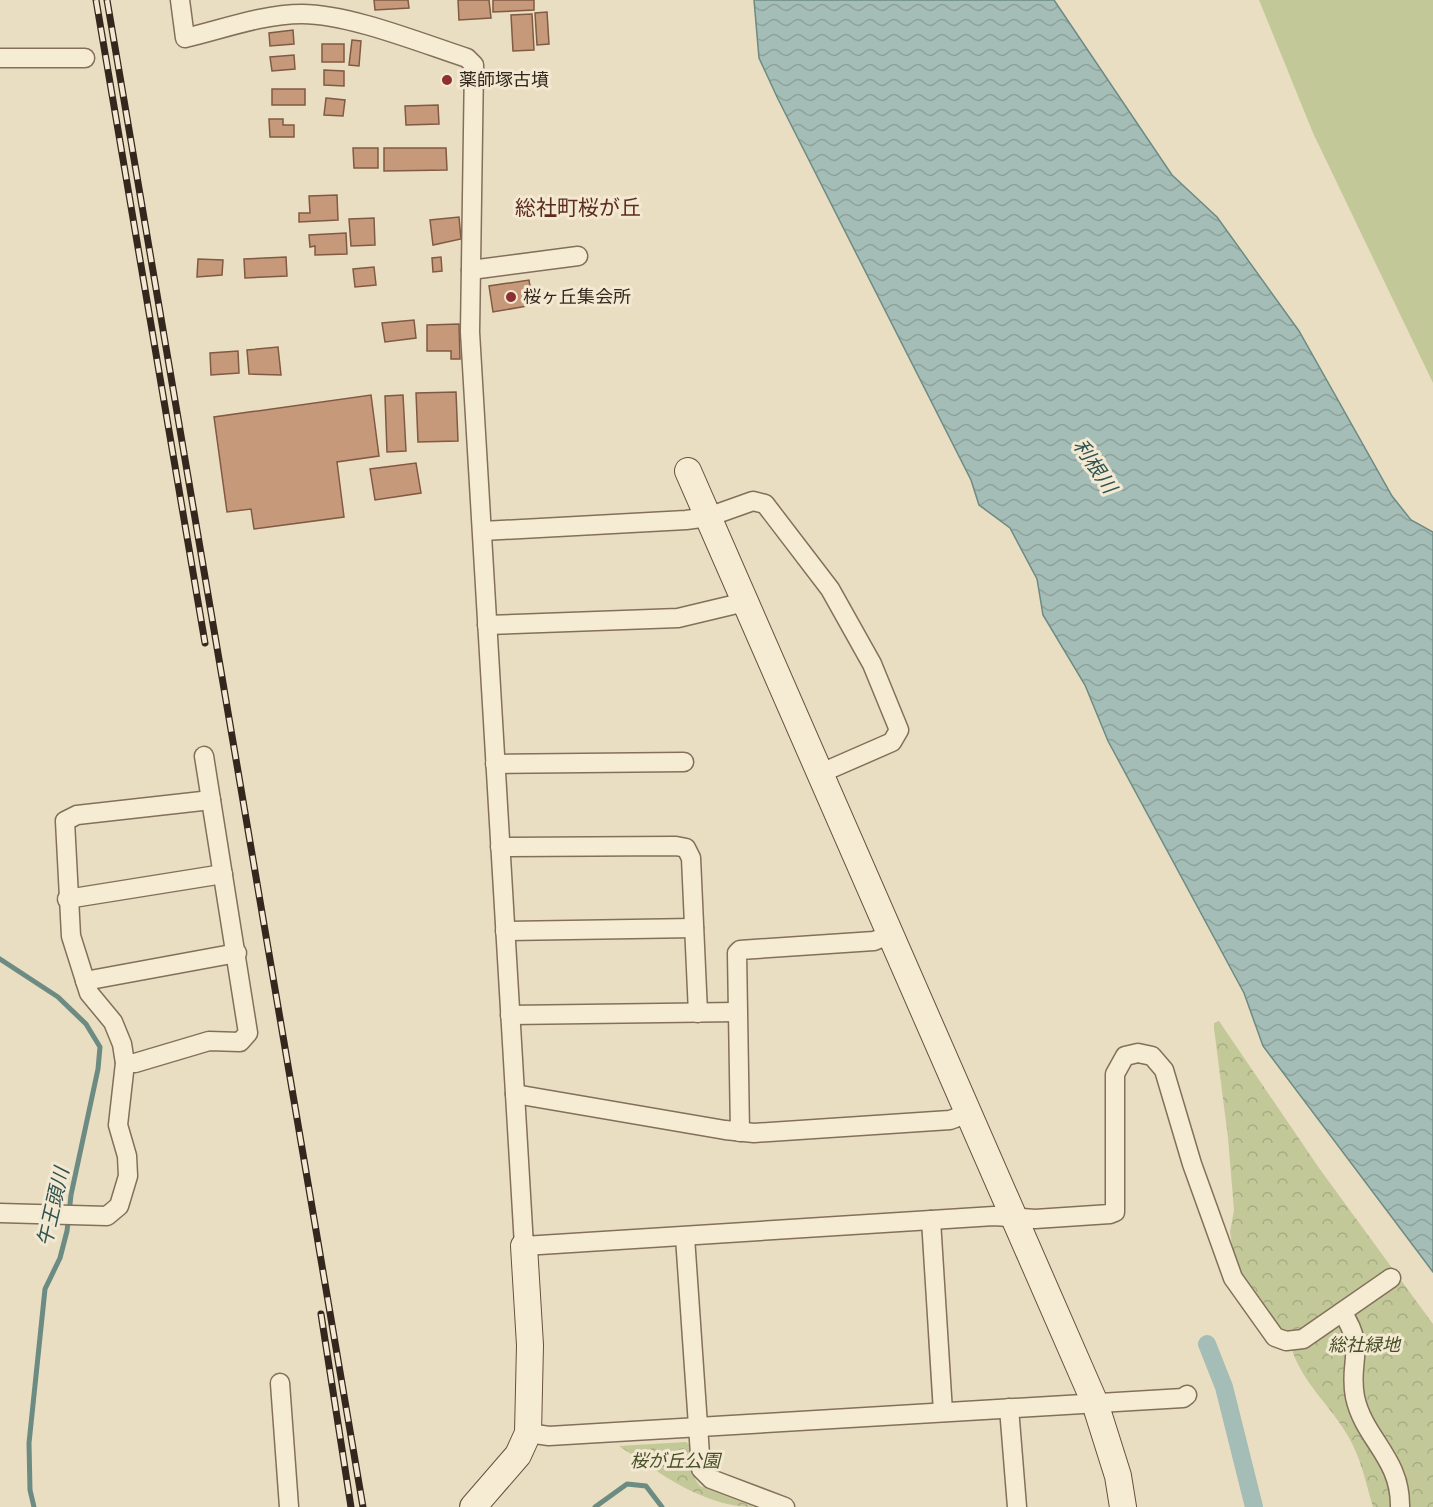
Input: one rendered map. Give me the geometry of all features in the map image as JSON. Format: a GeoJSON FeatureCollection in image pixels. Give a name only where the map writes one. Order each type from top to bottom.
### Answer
{"type":"FeatureCollection","features":[{"type":"Feature","properties":{"kind":"street"},"geometry":{"type":"LineString","coordinates":[[180,0],[185,38],[270,17],[311,14],[343,20],[470,60],[475,73],[470,332],[530,1345],[528,1432],[518,1455],[473,1507]]}},
{"type":"Feature","properties":{"kind":"street"},"geometry":{"type":"LineString","coordinates":[[0,58],[85,58]]}},
{"type":"Feature","properties":{"kind":"street"},"geometry":{"type":"LineString","coordinates":[[471,270],[578,256]]}},
{"type":"Feature","properties":{"kind":"street"},"geometry":{"type":"LineString","coordinates":[[688,471],[1095,1402],[1118,1476],[1123,1507]]}},
{"type":"Feature","properties":{"kind":"street"},"geometry":{"type":"LineString","coordinates":[[483,531],[708,517],[753,501],[771,508],[831,589],[872,664],[898,724],[898,735],[892,742],[821,773]]}},
{"type":"Feature","properties":{"kind":"street"},"geometry":{"type":"LineString","coordinates":[[487,625],[678,618],[745,602]]}},
{"type":"Feature","properties":{"kind":"street"},"geometry":{"type":"LineString","coordinates":[[124,1063],[135,1063],[209,1041],[244,1041],[249,1029],[204,756]]}},
{"type":"Feature","properties":{"kind":"street"},"geometry":{"type":"LineString","coordinates":[[495,764],[684,762]]}},
{"type":"Feature","properties":{"kind":"street"},"geometry":{"type":"LineString","coordinates":[[0,1213],[101,1217],[116,1211],[127,1187],[129,1165],[118,1125],[124,1063],[122,1044],[113,1022],[93,1000],[71,936],[64,825],[67,819],[211,800]]}},
{"type":"Feature","properties":{"kind":"street"},"geometry":{"type":"LineString","coordinates":[[500,847],[676,846],[686,848],[691,858],[698,1013]]}},
{"type":"Feature","properties":{"kind":"street"},"geometry":{"type":"LineString","coordinates":[[67,899],[223,874]]}},
{"type":"Feature","properties":{"kind":"street"},"geometry":{"type":"LineString","coordinates":[[505,931],[694,928]]}},
{"type":"Feature","properties":{"kind":"street"},"geometry":{"type":"LineString","coordinates":[[740,1132],[737,952],[874,941],[891,934]]}},
{"type":"Feature","properties":{"kind":"street"},"geometry":{"type":"LineString","coordinates":[[85,981],[237,953]]}},
{"type":"Feature","properties":{"kind":"street"},"geometry":{"type":"LineString","coordinates":[[510,1015],[737,1012]]}},
{"type":"Feature","properties":{"kind":"street"},"geometry":{"type":"LineString","coordinates":[[524,1246],[931,1220],[1015,1217],[1035,1219],[1115,1212],[1115,1074],[1125,1056],[1146,1054],[1157,1061],[1164,1070],[1192,1164],[1227,1264],[1261,1320],[1275,1337],[1293,1341],[1308,1337],[1391,1278]]}},
{"type":"Feature","properties":{"kind":"street"},"geometry":{"type":"LineString","coordinates":[[514,1094],[740,1132],[950,1120],[969,1113]]}},
{"type":"Feature","properties":{"kind":"street"},"geometry":{"type":"LineString","coordinates":[[931,1220],[943,1412]]}},
{"type":"Feature","properties":{"kind":"street"},"geometry":{"type":"LineString","coordinates":[[685,1237],[700,1469],[704,1474],[785,1507]]}},
{"type":"Feature","properties":{"kind":"street"},"geometry":{"type":"LineString","coordinates":[[1342,1312],[1356,1336],[1355,1389],[1358,1404],[1396,1473],[1400,1507]]}},
{"type":"Feature","properties":{"kind":"street"},"geometry":{"type":"LineString","coordinates":[[280,1383],[289,1507]]}},
{"type":"Feature","properties":{"kind":"street"},"geometry":{"type":"LineString","coordinates":[[528,1432],[549,1436],[697,1428],[1183,1398],[1187,1395]]}},
{"type":"Feature","properties":{"kind":"street"},"geometry":{"type":"LineString","coordinates":[[1009,1408],[1017,1507]]}},
{"type":"Feature","properties":{"kind":"green space"},"geometry":{"type":"Polygon","coordinates":[[[1259,0],[1433,0],[1433,383],[1313,133],[1259,0]]]}},
{"type":"Feature","properties":{"kind":"green space","name":"総社緑地"},"geometry":{"type":"Polygon","coordinates":[[[1219,1021],[1319,1168],[1433,1324],[1433,1507],[1373,1507],[1353,1444],[1303,1374],[1292,1350],[1277,1345],[1234,1257],[1230,1232],[1234,1210],[1228,1138],[1214,1028],[1214,1023],[1219,1021]]]}},
{"type":"Feature","properties":{"kind":"green space","name":"桜が丘公園"},"geometry":{"type":"Polygon","coordinates":[[[686,1442],[693,1448],[695,1479],[700,1486],[754,1507],[717,1501],[700,1495],[666,1477],[619,1446],[686,1442]]]}},
{"type":"Feature","properties":{"kind":"water","name":"利根川"},"geometry":{"type":"Polygon","coordinates":[[[754,0],[1054,0],[1172,175],[1217,217],[1299,331],[1392,496],[1411,520],[1433,532],[1433,1272],[1263,1046],[1244,993],[1108,741],[1085,685],[1043,615],[1037,579],[1010,528],[979,505],[971,480],[778,99],[759,58],[754,0]]]}},
{"type":"Feature","properties":{"kind":"building"},"geometry":{"type":"Polygon","coordinates":[[[374,0],[408,0],[409,8],[375,10],[374,0]]]}},
{"type":"Feature","properties":{"kind":"building"},"geometry":{"type":"Polygon","coordinates":[[[458,0],[489,0],[491,18],[459,20],[458,0]]]}},
{"type":"Feature","properties":{"kind":"building"},"geometry":{"type":"Polygon","coordinates":[[[493,0],[534,0],[534,10],[493,12],[493,0]]]}},
{"type":"Feature","properties":{"kind":"building"},"geometry":{"type":"Polygon","coordinates":[[[547,12],[549,44],[537,45],[535,13],[547,12]]]}},
{"type":"Feature","properties":{"kind":"building"},"geometry":{"type":"Polygon","coordinates":[[[532,14],[534,50],[513,51],[511,15],[532,14]]]}},
{"type":"Feature","properties":{"kind":"building"},"geometry":{"type":"Polygon","coordinates":[[[293,30],[294,44],[270,46],[269,33],[293,30]]]}},
{"type":"Feature","properties":{"kind":"building"},"geometry":{"type":"Polygon","coordinates":[[[352,40],[361,41],[359,66],[349,65],[352,40]]]}},
{"type":"Feature","properties":{"kind":"building"},"geometry":{"type":"Polygon","coordinates":[[[322,44],[344,44],[344,62],[322,62],[322,44]]]}},
{"type":"Feature","properties":{"kind":"building"},"geometry":{"type":"Polygon","coordinates":[[[294,55],[295,69],[272,71],[270,57],[294,55]]]}},
{"type":"Feature","properties":{"kind":"building"},"geometry":{"type":"Polygon","coordinates":[[[324,70],[344,71],[344,86],[324,85],[324,70]]]}},
{"type":"Feature","properties":{"kind":"building"},"geometry":{"type":"Polygon","coordinates":[[[272,89],[305,89],[305,105],[272,105],[272,89]]]}},
{"type":"Feature","properties":{"kind":"building"},"geometry":{"type":"Polygon","coordinates":[[[326,98],[345,100],[343,116],[324,115],[326,98]]]}},
{"type":"Feature","properties":{"kind":"building"},"geometry":{"type":"Polygon","coordinates":[[[438,105],[439,124],[406,125],[405,106],[438,105]]]}},
{"type":"Feature","properties":{"kind":"building"},"geometry":{"type":"Polygon","coordinates":[[[269,119],[283,119],[283,125],[294,125],[294,137],[270,137],[269,119]]]}},
{"type":"Feature","properties":{"kind":"building"},"geometry":{"type":"Polygon","coordinates":[[[353,148],[378,148],[378,168],[354,168],[353,148]]]}},
{"type":"Feature","properties":{"kind":"building"},"geometry":{"type":"Polygon","coordinates":[[[384,148],[446,148],[447,170],[384,171],[384,148]]]}},
{"type":"Feature","properties":{"kind":"building"},"geometry":{"type":"Polygon","coordinates":[[[337,195],[338,220],[299,222],[299,213],[310,213],[309,196],[337,195]]]}},
{"type":"Feature","properties":{"kind":"building"},"geometry":{"type":"Polygon","coordinates":[[[459,217],[461,239],[433,245],[430,220],[459,217]]]}},
{"type":"Feature","properties":{"kind":"building"},"geometry":{"type":"Polygon","coordinates":[[[374,218],[375,245],[351,246],[349,219],[374,218]]]}},
{"type":"Feature","properties":{"kind":"building"},"geometry":{"type":"Polygon","coordinates":[[[346,233],[347,254],[315,255],[315,246],[310,247],[309,235],[346,233]]]}},
{"type":"Feature","properties":{"kind":"building"},"geometry":{"type":"Polygon","coordinates":[[[286,257],[287,276],[245,278],[244,259],[286,257]]]}},
{"type":"Feature","properties":{"kind":"building"},"geometry":{"type":"Polygon","coordinates":[[[441,257],[442,271],[433,272],[432,258],[441,257]]]}},
{"type":"Feature","properties":{"kind":"building"},"geometry":{"type":"Polygon","coordinates":[[[198,259],[223,260],[222,275],[197,277],[198,259]]]}},
{"type":"Feature","properties":{"kind":"building"},"geometry":{"type":"Polygon","coordinates":[[[374,267],[376,285],[355,287],[353,269],[374,267]]]}},
{"type":"Feature","properties":{"kind":"building","name":"桜ヶ丘集会所"},"geometry":{"type":"Polygon","coordinates":[[[529,280],[533,305],[493,312],[489,286],[529,280]]]}},
{"type":"Feature","properties":{"kind":"building"},"geometry":{"type":"Polygon","coordinates":[[[414,320],[416,338],[385,342],[382,323],[414,320]]]}},
{"type":"Feature","properties":{"kind":"building"},"geometry":{"type":"Polygon","coordinates":[[[459,324],[460,359],[451,359],[451,351],[427,351],[427,325],[459,324]]]}},
{"type":"Feature","properties":{"kind":"building"},"geometry":{"type":"Polygon","coordinates":[[[278,347],[281,375],[249,374],[247,350],[278,347]]]}},
{"type":"Feature","properties":{"kind":"building"},"geometry":{"type":"Polygon","coordinates":[[[238,351],[239,373],[211,375],[210,353],[238,351]]]}},
{"type":"Feature","properties":{"kind":"building"},"geometry":{"type":"Polygon","coordinates":[[[456,392],[458,441],[418,442],[416,393],[456,392]]]}},
{"type":"Feature","properties":{"kind":"building"},"geometry":{"type":"Polygon","coordinates":[[[371,395],[379,456],[337,462],[344,517],[254,529],[251,509],[227,512],[214,417],[371,395]]]}},
{"type":"Feature","properties":{"kind":"building"},"geometry":{"type":"Polygon","coordinates":[[[403,395],[406,451],[387,452],[385,396],[403,395]]]}},
{"type":"Feature","properties":{"kind":"building"},"geometry":{"type":"Polygon","coordinates":[[[416,463],[421,493],[375,500],[370,469],[416,463]]]}},
{"type":"Feature","properties":{"kind":"waterway","name":"午王頭川"},"geometry":{"type":"LineString","coordinates":[[0,959],[58,997],[86,1024],[100,1047],[98,1069],[71,1195],[67,1231],[60,1258],[45,1289],[29,1443],[30,1490],[34,1507]]}},
{"type":"Feature","properties":{"kind":"waterway"},"geometry":{"type":"LineString","coordinates":[[1207,1344],[1224,1387],[1254,1507]]}},
{"type":"Feature","properties":{"kind":"waterway","name":"午王頭川"},"geometry":{"type":"LineString","coordinates":[[595,1507],[627,1484],[646,1486],[662,1507]]}},
{"type":"Feature","properties":{"kind":"railway"},"geometry":{"type":"LineString","coordinates":[[96,0],[205,643]]}},
{"type":"Feature","properties":{"kind":"railway"},"geometry":{"type":"LineString","coordinates":[[107,0],[363,1507]]}},
{"type":"Feature","properties":{"kind":"railway"},"geometry":{"type":"LineString","coordinates":[[321,1314],[351,1507]]}},
{"type":"Feature","properties":{"kind":"place","name":"薬師塚古墳"},"geometry":{"type":"Point","coordinates":[447,80]}},
{"type":"Feature","properties":{"kind":"place","name":"桜ヶ丘集会所"},"geometry":{"type":"Point","coordinates":[511,297]}},
{"type":"Feature","properties":{"kind":"district","name":"総社町桜が丘"},"geometry":{"type":"Point","coordinates":[578,208]}}]}
